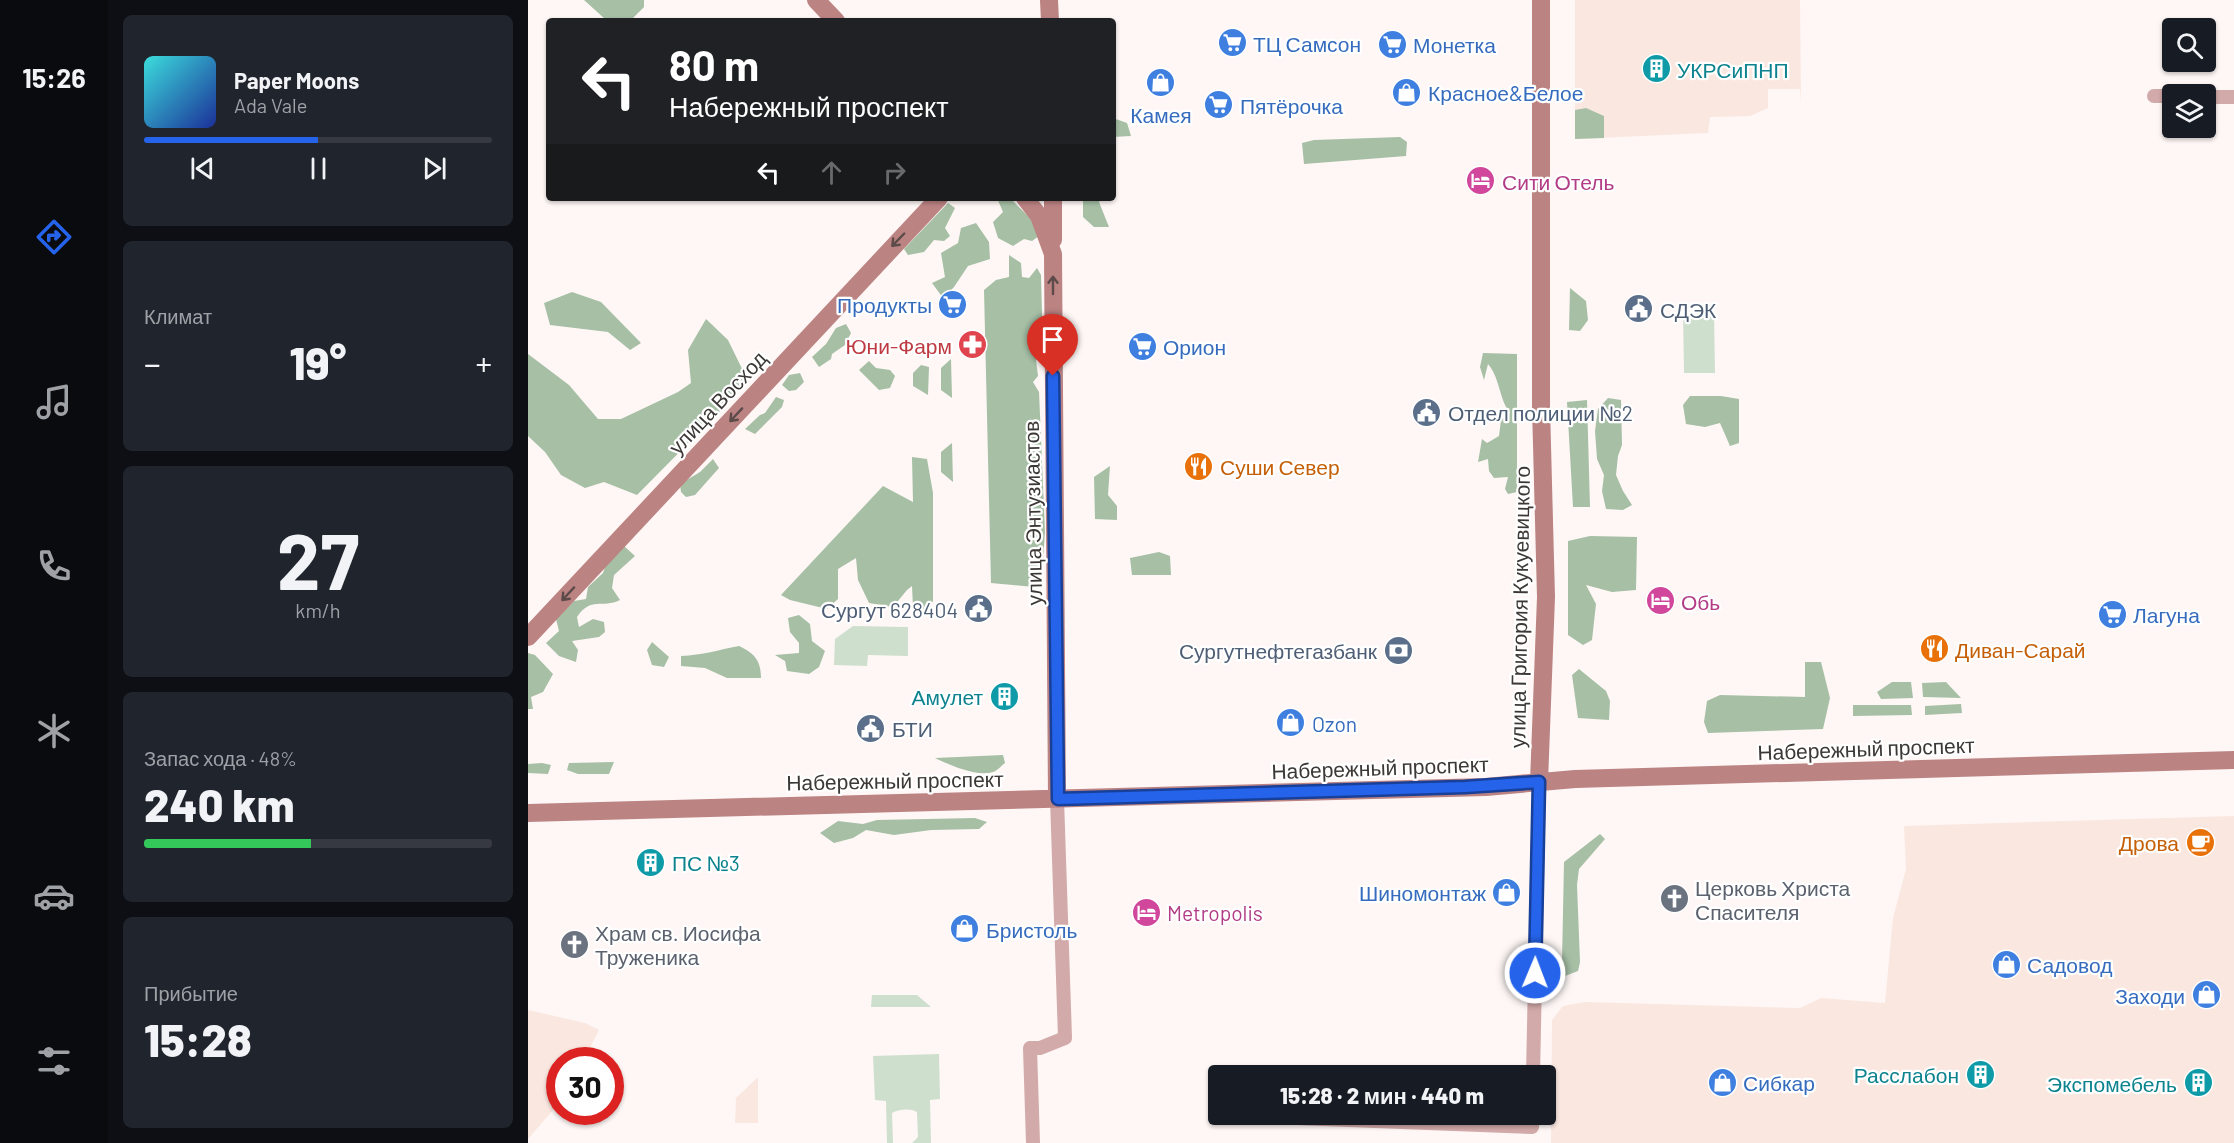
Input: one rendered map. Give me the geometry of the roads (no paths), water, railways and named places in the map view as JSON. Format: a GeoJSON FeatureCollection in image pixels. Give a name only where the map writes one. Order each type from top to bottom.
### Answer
{"type":"FeatureCollection","features":[{"type":"Feature","properties":{"kind":"main road"},"geometry":{"type":"LineString","coordinates":[[816,0],[833,18]]}},
{"type":"Feature","properties":{"kind":"main road"},"geometry":{"type":"LineString","coordinates":[[1049,0],[1050,18]]}},
{"type":"Feature","properties":{"kind":"main road","name":"улица Григория Кукуевицкого"},"geometry":{"type":"LineString","coordinates":[[1539,782],[1546,597],[1541,407],[1541,0]]}},
{"type":"Feature","properties":{"kind":"main road","name":"улица Восход"},"geometry":{"type":"LineString","coordinates":[[528,637],[936,201]]}},
{"type":"Feature","properties":{"kind":"main road","name":"улица Энтузиастов"},"geometry":{"type":"LineString","coordinates":[[1027,201],[1039,216],[1053,254],[1058,799]]}},
{"type":"Feature","properties":{"kind":"main road"},"geometry":{"type":"LineString","coordinates":[[1053,201],[1053,254]]}},
{"type":"Feature","properties":{"kind":"main road","name":"Набережный проспект"},"geometry":{"type":"LineString","coordinates":[[528,813],[1475,787],[1575,779],[2234,760]]}},
{"type":"Feature","properties":{"kind":"street"},"geometry":{"type":"LineString","coordinates":[[2154,96],[2162,96]]}},
{"type":"Feature","properties":{"kind":"street"},"geometry":{"type":"LineString","coordinates":[[2216,97],[2234,97]]}},
{"type":"Feature","properties":{"kind":"street"},"geometry":{"type":"LineString","coordinates":[[1533,1065],[1539,782]]}},
{"type":"Feature","properties":{"kind":"street"},"geometry":{"type":"LineString","coordinates":[[1033,1143],[1030,1048],[1040,1048],[1065,1038],[1058,799]]}},
{"type":"Feature","properties":{"kind":"street"},"geometry":{"type":"LineString","coordinates":[[1480,1125],[1532,1127],[1532,1125]]}},
{"type":"Feature","properties":{"kind":"place","name":"ТЦ Самсон"},"geometry":{"type":"Point","coordinates":[1232,43]}},
{"type":"Feature","properties":{"kind":"place","name":"Монетка"},"geometry":{"type":"Point","coordinates":[1392,44]}},
{"type":"Feature","properties":{"kind":"place","name":"УКРСиПНП"},"geometry":{"type":"Point","coordinates":[1656,69]}},
{"type":"Feature","properties":{"kind":"place","name":"Камея"},"geometry":{"type":"Point","coordinates":[1161,83]}},
{"type":"Feature","properties":{"kind":"place","name":"Красное&Белое"},"geometry":{"type":"Point","coordinates":[1407,92]}},
{"type":"Feature","properties":{"kind":"place","name":"Пятёрочка"},"geometry":{"type":"Point","coordinates":[1219,105]}},
{"type":"Feature","properties":{"kind":"place","name":"Сити Отель"},"geometry":{"type":"Point","coordinates":[1481,181]}},
{"type":"Feature","properties":{"kind":"place","name":"Продукты"},"geometry":{"type":"Point","coordinates":[953,304]}},
{"type":"Feature","properties":{"kind":"place","name":"СДЭК"},"geometry":{"type":"Point","coordinates":[1639,309]}},
{"type":"Feature","properties":{"kind":"place","name":"Юни-Фарм"},"geometry":{"type":"Point","coordinates":[973,345]}},
{"type":"Feature","properties":{"kind":"place","name":"Орион"},"geometry":{"type":"Point","coordinates":[1142,346]}},
{"type":"Feature","properties":{"kind":"place","name":"Отдел полиции №2"},"geometry":{"type":"Point","coordinates":[1427,412]}},
{"type":"Feature","properties":{"kind":"place","name":"Суши Север"},"geometry":{"type":"Point","coordinates":[1199,466]}},
{"type":"Feature","properties":{"kind":"place","name":"Обь"},"geometry":{"type":"Point","coordinates":[1660,601]}},
{"type":"Feature","properties":{"kind":"place","name":"Сургут 628404"},"geometry":{"type":"Point","coordinates":[979,609]}},
{"type":"Feature","properties":{"kind":"place","name":"Лагуна"},"geometry":{"type":"Point","coordinates":[2112,614]}},
{"type":"Feature","properties":{"kind":"place","name":"Диван-Сарай"},"geometry":{"type":"Point","coordinates":[1934,649]}},
{"type":"Feature","properties":{"kind":"place","name":"Сургутнефтегазбанк"},"geometry":{"type":"Point","coordinates":[1398,650]}},
{"type":"Feature","properties":{"kind":"place","name":"Амулет"},"geometry":{"type":"Point","coordinates":[1004,696]}},
{"type":"Feature","properties":{"kind":"place","name":"Ozon"},"geometry":{"type":"Point","coordinates":[1291,723]}},
{"type":"Feature","properties":{"kind":"place","name":"БТИ"},"geometry":{"type":"Point","coordinates":[871,728]}},
{"type":"Feature","properties":{"kind":"place","name":"Дрова"},"geometry":{"type":"Point","coordinates":[2200,842]}},
{"type":"Feature","properties":{"kind":"place","name":"ПС №3"},"geometry":{"type":"Point","coordinates":[651,862]}},
{"type":"Feature","properties":{"kind":"place","name":"Шиномонтаж"},"geometry":{"type":"Point","coordinates":[1507,892]}},
{"type":"Feature","properties":{"kind":"place","name":"Церковь Христа Спасителя"},"geometry":{"type":"Point","coordinates":[1674,899]}},
{"type":"Feature","properties":{"kind":"place","name":"Metropolis"},"geometry":{"type":"Point","coordinates":[1146,912]}},
{"type":"Feature","properties":{"kind":"place","name":"Бристоль"},"geometry":{"type":"Point","coordinates":[965,929]}},
{"type":"Feature","properties":{"kind":"place","name":"Храм св. Иосифа Труженика"},"geometry":{"type":"Point","coordinates":[574,944]}},
{"type":"Feature","properties":{"kind":"place","name":"Садовод"},"geometry":{"type":"Point","coordinates":[2006,964]}},
{"type":"Feature","properties":{"kind":"place","name":"Заходи"},"geometry":{"type":"Point","coordinates":[2206,995]}},
{"type":"Feature","properties":{"kind":"place","name":"Расслабон"},"geometry":{"type":"Point","coordinates":[1980,1074]}},
{"type":"Feature","properties":{"kind":"place","name":"Сибкар"},"geometry":{"type":"Point","coordinates":[1722,1082]}},
{"type":"Feature","properties":{"kind":"place","name":"Экспомебель"},"geometry":{"type":"Point","coordinates":[2198,1083]}}]}
